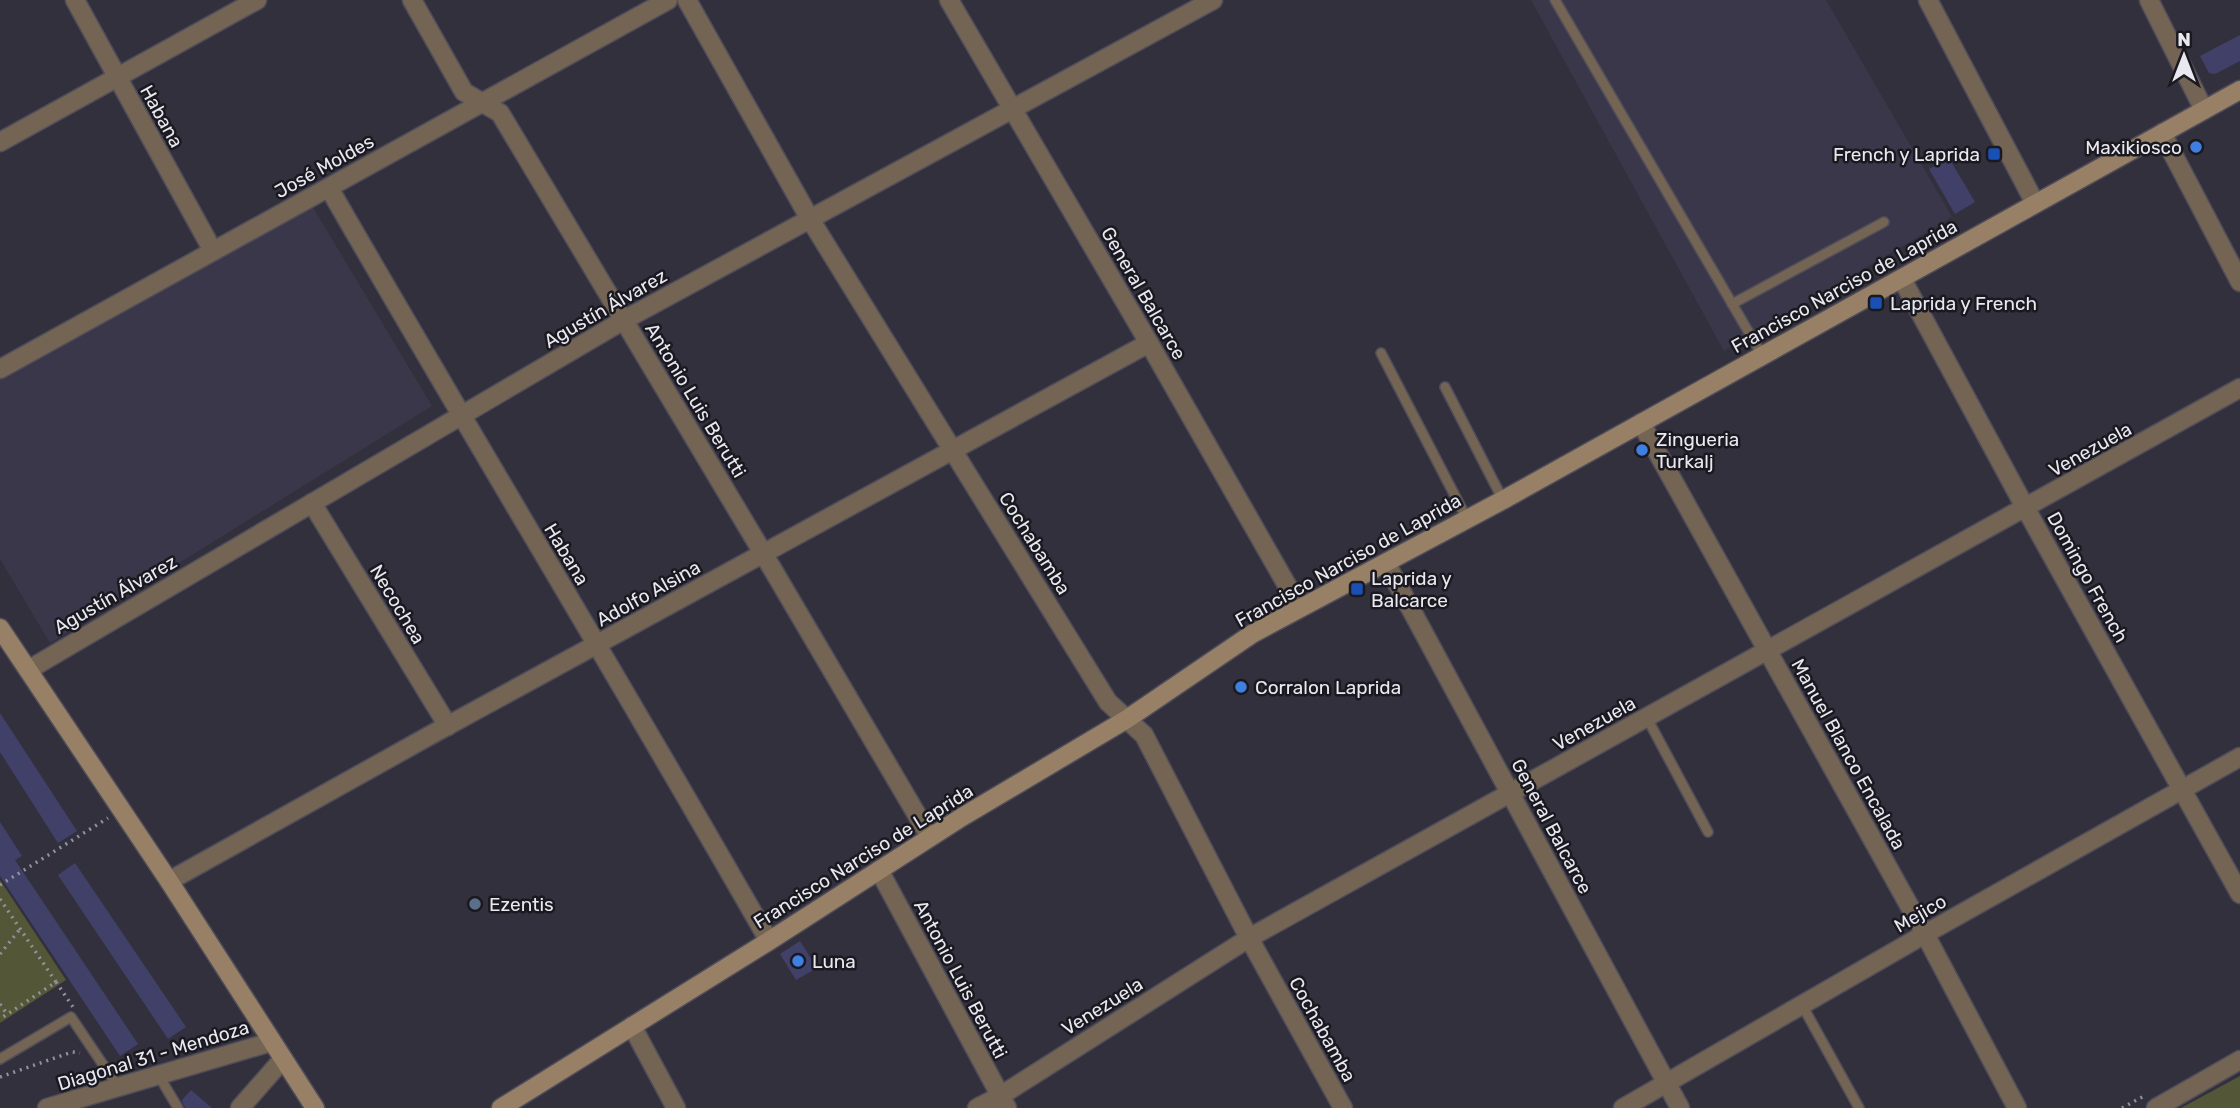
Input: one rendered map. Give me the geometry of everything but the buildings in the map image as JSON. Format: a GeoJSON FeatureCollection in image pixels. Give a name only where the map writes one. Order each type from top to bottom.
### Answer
{"type":"FeatureCollection","features":[{"type":"Feature","properties":{"kind":"main road","name":"Francisco Narciso de Laprida"},"geometry":{"type":"LineString","coordinates":[[501,1108],[930,837],[1127,719],[1252,634],[1503,500],[2240,90]]}},
{"type":"Feature","properties":{"kind":"main road"},"geometry":{"type":"LineString","coordinates":[[0,628],[169,881],[315,1108]]}},
{"type":"Feature","properties":{"kind":"street","name":"Habana"},"geometry":{"type":"LineString","coordinates":[[75,0],[213,251]]}},
{"type":"Feature","properties":{"kind":"street"},"geometry":{"type":"LineString","coordinates":[[0,142],[257,0]]}},
{"type":"Feature","properties":{"kind":"street","name":"Antonio Luis Berutti"},"geometry":{"type":"LineString","coordinates":[[412,0],[464,92],[500,113],[930,837]]}},
{"type":"Feature","properties":{"kind":"street","name":"José Moldes"},"geometry":{"type":"LineString","coordinates":[[0,369],[668,0]]}},
{"type":"Feature","properties":{"kind":"street","name":"Cochabamba"},"geometry":{"type":"LineString","coordinates":[[687,0],[810,219],[1108,702],[1144,735],[1249,938],[1343,1108]]}},
{"type":"Feature","properties":{"kind":"street","name":"General Balcarce"},"geometry":{"type":"LineString","coordinates":[[949,0],[1149,342],[1300,608]]}},
{"type":"Feature","properties":{"kind":"street","name":"Agustín Álvarez"},"geometry":{"type":"LineString","coordinates":[[28,670],[624,320],[1213,0]]}},
{"type":"Feature","properties":{"kind":"street"},"geometry":{"type":"LineString","coordinates":[[1928,0],[2035,203]]}},
{"type":"Feature","properties":{"kind":"street"},"geometry":{"type":"LineString","coordinates":[[2149,0],[2204,110]]}},
{"type":"Feature","properties":{"kind":"street"},"geometry":{"type":"LineString","coordinates":[[2162,133],[2240,282]]}},
{"type":"Feature","properties":{"kind":"street","name":"Habana"},"geometry":{"type":"LineString","coordinates":[[329,188],[769,941]]}},
{"type":"Feature","properties":{"kind":"street","name":"Domingo French"},"geometry":{"type":"LineString","coordinates":[[1902,279],[2026,509],[2240,894]]}},
{"type":"Feature","properties":{"kind":"street","name":"Adolfo Alsina"},"geometry":{"type":"LineString","coordinates":[[169,881],[1149,342]]}},
{"type":"Feature","properties":{"kind":"street","name":"Venezuela"},"geometry":{"type":"LineString","coordinates":[[977,1108],[1003,1102],[1249,938],[2240,388]]}},
{"type":"Feature","properties":{"kind":"street","name":"Manuel Blanco Encalada"},"geometry":{"type":"LineString","coordinates":[[1641,422],[1925,934],[2017,1108]]}},
{"type":"Feature","properties":{"kind":"street","name":"Necochea"},"geometry":{"type":"LineString","coordinates":[[312,503],[448,726]]}},
{"type":"Feature","properties":{"kind":"street","name":"General Balcarce"},"geometry":{"type":"LineString","coordinates":[[1386,563],[1680,1108]]}},
{"type":"Feature","properties":{"kind":"street","name":"Mejico"},"geometry":{"type":"LineString","coordinates":[[1623,1108],[2240,757]]}},
{"type":"Feature","properties":{"kind":"street","name":"Antonio Luis Berutti"},"geometry":{"type":"LineString","coordinates":[[879,870],[1003,1102]]}},
{"type":"Feature","properties":{"kind":"street"},"geometry":{"type":"LineString","coordinates":[[632,1026],[676,1108]]}},
{"type":"Feature","properties":{"kind":"street","name":"Diagonal 31 - Mendoza"},"geometry":{"type":"LineString","coordinates":[[47,1108],[271,1042]]}},
{"type":"Feature","properties":{"kind":"street"},"geometry":{"type":"LineString","coordinates":[[240,1108],[283,1059]]}},
{"type":"Feature","properties":{"kind":"street"},"geometry":{"type":"LineString","coordinates":[[2156,1108],[2240,1060]]}},
{"type":"Feature","properties":{"kind":"lane"},"geometry":{"type":"LineString","coordinates":[[1556,0],[1762,355]]}},
{"type":"Feature","properties":{"kind":"lane"},"geometry":{"type":"LineString","coordinates":[[1732,304],[1884,222]]}},
{"type":"Feature","properties":{"kind":"lane"},"geometry":{"type":"LineString","coordinates":[[1381,354],[1467,519]]}},
{"type":"Feature","properties":{"kind":"lane"},"geometry":{"type":"LineString","coordinates":[[1444,387],[1503,500]]}},
{"type":"Feature","properties":{"kind":"lane"},"geometry":{"type":"LineString","coordinates":[[1647,718],[1708,832]]}},
{"type":"Feature","properties":{"kind":"lane"},"geometry":{"type":"LineString","coordinates":[[1802,1005],[1859,1108]]}},
{"type":"Feature","properties":{"kind":"lane"},"geometry":{"type":"LineString","coordinates":[[0,1059],[71,1017],[118,1087]]}},
{"type":"Feature","properties":{"kind":"lane"},"geometry":{"type":"LineString","coordinates":[[159,1076],[178,1108]]}},
{"type":"Feature","properties":{"kind":"path"},"geometry":{"type":"LineString","coordinates":[[0,885],[121,810]]}},
{"type":"Feature","properties":{"kind":"path"},"geometry":{"type":"LineString","coordinates":[[0,899],[56,982],[0,1019]]}},
{"type":"Feature","properties":{"kind":"path"},"geometry":{"type":"LineString","coordinates":[[0,954],[20,929]]}},
{"type":"Feature","properties":{"kind":"path"},"geometry":{"type":"LineString","coordinates":[[0,1004],[7,1014]]}},
{"type":"Feature","properties":{"kind":"path"},"geometry":{"type":"LineString","coordinates":[[0,1077],[72,1052],[83,1055]]}},
{"type":"Feature","properties":{"kind":"shaded area"},"geometry":{"type":"Polygon","coordinates":[[[1531,0],[1826,0],[1952,217],[1724,351],[1531,0]]]}},
{"type":"Feature","properties":{"kind":"shaded area"},"geometry":{"type":"Polygon","coordinates":[[[311,204],[432,406],[50,643],[0,559],[0,378],[311,204]]]}},
{"type":"Feature","properties":{"kind":"green space"},"geometry":{"type":"Polygon","coordinates":[[[0,880],[66,980],[0,1023],[0,880]]]}},
{"type":"Feature","properties":{"kind":"green space"},"geometry":{"type":"Polygon","coordinates":[[[2240,1076],[2240,1108],[2181,1108],[2240,1076]]]}},
{"type":"Feature","properties":{"kind":"place","name":"Maxikiosco"},"geometry":{"type":"Point","coordinates":[2196,147]}},
{"type":"Feature","properties":{"kind":"place","name":"French y Laprida"},"geometry":{"type":"Point","coordinates":[1994,154]}},
{"type":"Feature","properties":{"kind":"place","name":"Laprida y French"},"geometry":{"type":"Point","coordinates":[1876,303]}},
{"type":"Feature","properties":{"kind":"place","name":"Zingueria Turkalj"},"geometry":{"type":"Point","coordinates":[1642,450]}},
{"type":"Feature","properties":{"kind":"place","name":"Laprida y Balcarce"},"geometry":{"type":"Point","coordinates":[1357,589]}},
{"type":"Feature","properties":{"kind":"place","name":"Corralon Laprida"},"geometry":{"type":"Point","coordinates":[1241,687]}},
{"type":"Feature","properties":{"kind":"place","name":"Ezentis"},"geometry":{"type":"Point","coordinates":[475,904]}},
{"type":"Feature","properties":{"kind":"place","name":"Luna"},"geometry":{"type":"Point","coordinates":[798,961]}}]}
